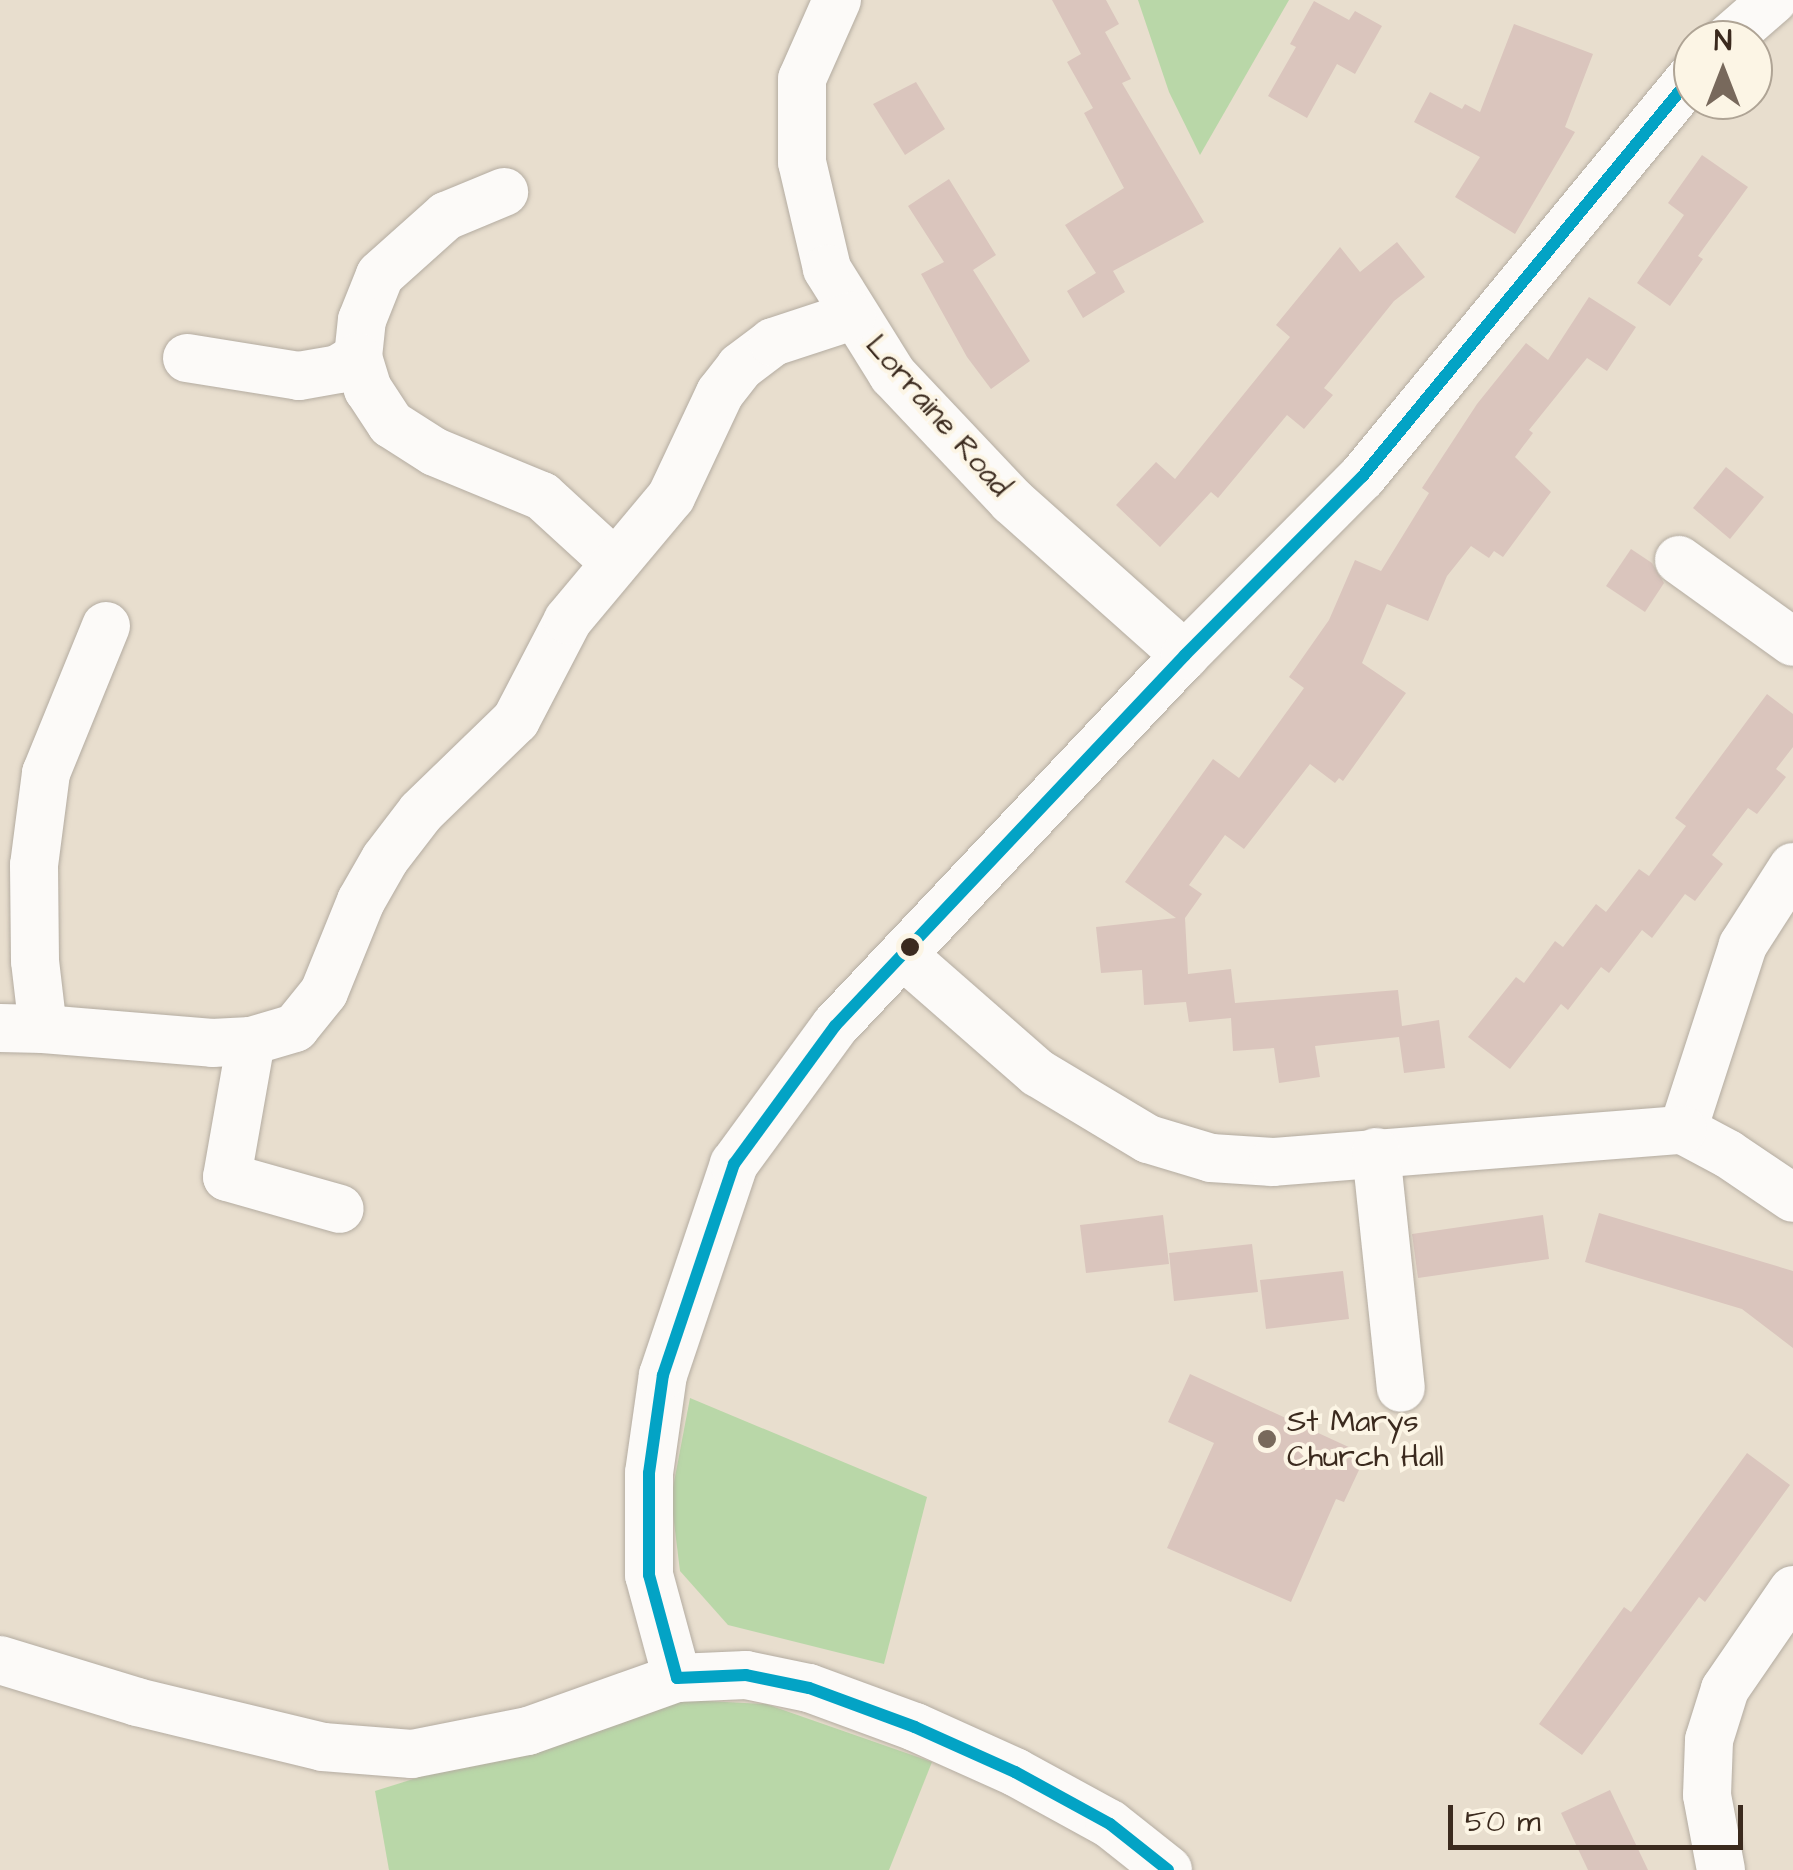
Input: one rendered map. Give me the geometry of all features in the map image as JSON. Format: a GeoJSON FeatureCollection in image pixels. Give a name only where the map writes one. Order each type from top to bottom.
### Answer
{"type":"FeatureCollection","features":[{"type":"Feature","properties":{"kind":"street","name":"Lorraine Road"},"geometry":{"type":"LineString","coordinates":[[837,0],[802,78],[802,162],[827,269],[852,316],[893,375],[1012,501],[1185,655]]}},
{"type":"Feature","properties":{"kind":"street"},"geometry":{"type":"LineString","coordinates":[[1750,20],[1773,0]]}},
{"type":"Feature","properties":{"kind":"street"},"geometry":{"type":"LineString","coordinates":[[677,1678],[648,1575],[648,1473],[663,1375],[734,1164],[835,1026],[1185,655],[1362,476],[1673,99]]}},
{"type":"Feature","properties":{"kind":"street"},"geometry":{"type":"LineString","coordinates":[[504,192],[446,216],[380,275],[362,320],[358,357],[368,390],[391,424],[435,452],[542,496],[615,563]]}},
{"type":"Feature","properties":{"kind":"street"},"geometry":{"type":"LineString","coordinates":[[106,626],[46,773],[34,864],[35,962],[21,1028],[212,1043],[251,1041],[295,1028],[324,992],[361,901],[385,860],[421,812],[516,720],[568,620],[671,498],[720,394],[740,366],[773,342],[852,316]]}},
{"type":"Feature","properties":{"kind":"street"},"geometry":{"type":"LineString","coordinates":[[187,358],[299,376],[338,369],[358,357]]}},
{"type":"Feature","properties":{"kind":"street"},"geometry":{"type":"LineString","coordinates":[[1679,560],[1793,642]]}},
{"type":"Feature","properties":{"kind":"street"},"geometry":{"type":"LineString","coordinates":[[1683,1130],[1743,945],[1793,867]]}},
{"type":"Feature","properties":{"kind":"street"},"geometry":{"type":"LineString","coordinates":[[903,955],[1038,1074],[1148,1140],[1211,1158],[1273,1162],[1683,1130],[1728,1154],[1793,1198]]}},
{"type":"Feature","properties":{"kind":"street"},"geometry":{"type":"LineString","coordinates":[[251,1041],[227,1178],[340,1209]]}},
{"type":"Feature","properties":{"kind":"street"},"geometry":{"type":"LineString","coordinates":[[1376,1152],[1401,1388]]}},
{"type":"Feature","properties":{"kind":"street"},"geometry":{"type":"LineString","coordinates":[[1721,1870],[1707,1795],[1710,1740],[1725,1688],[1793,1590]]}},
{"type":"Feature","properties":{"kind":"street"},"geometry":{"type":"LineString","coordinates":[[0,1660],[137,1702],[323,1747],[412,1754],[528,1731],[677,1678],[762,1678],[810,1688],[916,1726],[1015,1772],[1110,1824],[1168,1870]]}},
{"type":"Feature","properties":{"kind":"green space"},"geometry":{"type":"Polygon","coordinates":[[[1138,0],[1289,0],[1200,155],[1169,92],[1138,0]]]}},
{"type":"Feature","properties":{"kind":"green space"},"geometry":{"type":"Polygon","coordinates":[[[690,1398],[927,1497],[884,1664],[728,1625],[680,1571],[671,1498],[690,1398]]]}},
{"type":"Feature","properties":{"kind":"green space"},"geometry":{"type":"Polygon","coordinates":[[[668,1699],[766,1704],[932,1762],[889,1870],[389,1870],[375,1791],[668,1699]]]}},
{"type":"Feature","properties":{"kind":"building"},"geometry":{"type":"Polygon","coordinates":[[[1052,0],[1106,0],[1119,24],[1105,32],[1131,79],[1122,83],[1204,222],[1113,271],[1125,292],[1083,318],[1067,291],[1096,273],[1065,225],[1124,188],[1084,113],[1093,108],[1067,62],[1081,54],[1052,0]]]}},
{"type":"Feature","properties":{"kind":"building"},"geometry":{"type":"Polygon","coordinates":[[[1314,1],[1349,20],[1355,11],[1382,26],[1355,74],[1337,64],[1307,118],[1268,96],[1296,47],[1290,44],[1314,1]]]}},
{"type":"Feature","properties":{"kind":"building"},"geometry":{"type":"Polygon","coordinates":[[[1514,24],[1593,54],[1565,127],[1575,132],[1515,234],[1455,197],[1480,157],[1414,122],[1430,92],[1462,109],[1465,104],[1480,112],[1514,24]]]}},
{"type":"Feature","properties":{"kind":"building"},"geometry":{"type":"Polygon","coordinates":[[[916,82],[945,129],[905,155],[873,104],[916,82]]]}},
{"type":"Feature","properties":{"kind":"building"},"geometry":{"type":"Polygon","coordinates":[[[1702,155],[1748,187],[1698,256],[1703,259],[1670,306],[1637,283],[1684,215],[1668,203],[1702,155]]]}},
{"type":"Feature","properties":{"kind":"building"},"geometry":{"type":"Polygon","coordinates":[[[949,179],[996,255],[973,270],[1030,361],[991,389],[967,357],[921,274],[944,262],[908,206],[949,179]]]}},
{"type":"Feature","properties":{"kind":"building"},"geometry":{"type":"Polygon","coordinates":[[[1397,242],[1425,277],[1394,301],[1324,388],[1333,395],[1304,429],[1287,415],[1218,498],[1211,492],[1160,547],[1116,505],[1156,462],[1175,479],[1290,337],[1276,325],[1340,247],[1360,272],[1397,242]]]}},
{"type":"Feature","properties":{"kind":"building"},"geometry":{"type":"Polygon","coordinates":[[[1589,297],[1636,327],[1607,371],[1587,358],[1529,430],[1533,433],[1515,457],[1551,492],[1503,557],[1494,551],[1489,558],[1471,546],[1447,576],[1428,621],[1387,604],[1362,663],[1406,693],[1343,781],[1339,778],[1335,783],[1310,764],[1244,849],[1225,835],[1189,885],[1202,894],[1185,918],[1188,974],[1231,969],[1235,1003],[1398,990],[1402,1026],[1439,1020],[1445,1068],[1404,1073],[1399,1037],[1315,1046],[1320,1077],[1279,1083],[1274,1048],[1233,1051],[1231,1018],[1189,1022],[1186,1002],[1144,1005],[1142,970],[1101,973],[1096,927],[1176,918],[1125,882],[1213,759],[1239,778],[1304,688],[1289,677],[1329,620],[1355,560],[1381,571],[1429,493],[1422,488],[1477,404],[1526,343],[1548,360],[1589,297]]]}},
{"type":"Feature","properties":{"kind":"building"},"geometry":{"type":"Polygon","coordinates":[[[1726,467],[1764,497],[1730,539],[1693,508],[1726,467]]]}},
{"type":"Feature","properties":{"kind":"building"},"geometry":{"type":"Polygon","coordinates":[[[1631,549],[1652,563],[1664,583],[1645,612],[1606,586],[1631,549]]]}},
{"type":"Feature","properties":{"kind":"building"},"geometry":{"type":"Polygon","coordinates":[[[1767,694],[1793,714],[1793,747],[1776,769],[1786,777],[1757,814],[1748,808],[1712,855],[1723,864],[1695,901],[1685,894],[1652,938],[1642,930],[1609,973],[1601,967],[1568,1010],[1561,1004],[1510,1069],[1468,1037],[1516,977],[1524,983],[1555,941],[1563,947],[1596,904],[1606,912],[1639,869],[1649,876],[1686,826],[1675,818],[1767,694]]]}},
{"type":"Feature","properties":{"kind":"building"},"geometry":{"type":"Polygon","coordinates":[[[1599,1213],[1793,1271],[1793,1348],[1742,1309],[1585,1262],[1599,1213]]]}},
{"type":"Feature","properties":{"kind":"building"},"geometry":{"type":"Polygon","coordinates":[[[1163,1215],[1169,1264],[1086,1273],[1080,1225],[1163,1215]]]}},
{"type":"Feature","properties":{"kind":"building"},"geometry":{"type":"Polygon","coordinates":[[[1543,1215],[1549,1259],[1418,1278],[1412,1234],[1543,1215]]]}},
{"type":"Feature","properties":{"kind":"building"},"geometry":{"type":"Polygon","coordinates":[[[1252,1244],[1258,1292],[1174,1301],[1169,1253],[1252,1244]]]}},
{"type":"Feature","properties":{"kind":"building"},"geometry":{"type":"Polygon","coordinates":[[[1343,1271],[1349,1319],[1266,1329],[1260,1280],[1343,1271]]]}},
{"type":"Feature","properties":{"kind":"building"},"geometry":{"type":"Polygon","coordinates":[[[1190,1374],[1366,1455],[1344,1502],[1336,1499],[1291,1602],[1167,1548],[1214,1443],[1168,1422],[1190,1374]]]}},
{"type":"Feature","properties":{"kind":"building"},"geometry":{"type":"Polygon","coordinates":[[[1747,1453],[1790,1485],[1705,1602],[1699,1597],[1582,1755],[1539,1724],[1624,1607],[1631,1612],[1747,1453]]]}},
{"type":"Feature","properties":{"kind":"building"},"geometry":{"type":"Polygon","coordinates":[[[1610,1790],[1648,1870],[1588,1870],[1561,1813],[1610,1790]]]}},
{"type":"Feature","properties":{"kind":"transit line"},"geometry":{"type":"LineString","coordinates":[[1168,1870],[1110,1824],[1015,1772],[915,1727],[809,1688],[746,1675],[677,1678],[649,1575],[649,1473],[663,1375],[734,1164],[835,1026],[1185,655],[1362,477],[1673,99]]}},
{"type":"Feature","properties":{"kind":"place","name":"St Marys Church Hall"},"geometry":{"type":"Point","coordinates":[1267,1439]}}]}
